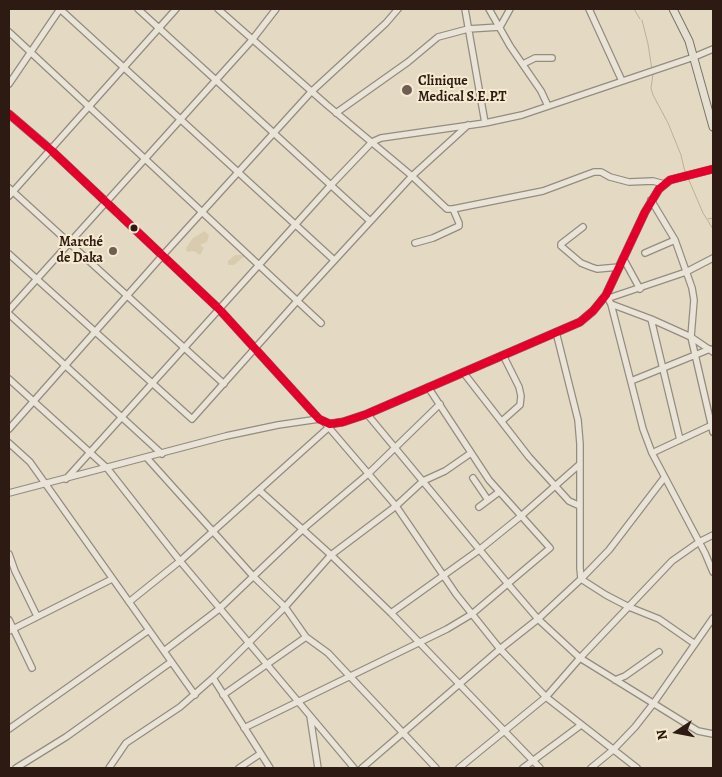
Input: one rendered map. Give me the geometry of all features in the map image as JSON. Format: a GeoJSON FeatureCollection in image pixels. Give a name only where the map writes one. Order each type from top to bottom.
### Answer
{"type":"FeatureCollection","features":[{"type":"Feature","properties":{"kind":"main road"},"geometry":{"type":"LineString","coordinates":[[673,9],[688,40],[713,127]]}},
{"type":"Feature","properties":{"kind":"main road"},"geometry":{"type":"LineString","coordinates":[[9,114],[51,150],[219,309],[324,423],[336,423],[367,414],[580,322],[609,299],[623,258],[651,200],[664,184],[686,175],[713,169]]}},
{"type":"Feature","properties":{"kind":"street"},"geometry":{"type":"LineString","coordinates":[[9,84],[60,9],[334,260]]}},
{"type":"Feature","properties":{"kind":"street"},"geometry":{"type":"LineString","coordinates":[[138,9],[370,221]]}},
{"type":"Feature","properties":{"kind":"street"},"geometry":{"type":"LineString","coordinates":[[176,9],[51,150],[10,192],[70,243],[224,384]]}},
{"type":"Feature","properties":{"kind":"street"},"geometry":{"type":"LineString","coordinates":[[218,9],[311,92],[412,176],[447,209],[543,191],[594,172],[601,172],[610,177],[629,182],[653,181],[664,184]]}},
{"type":"Feature","properties":{"kind":"street"},"geometry":{"type":"LineString","coordinates":[[162,454],[9,312],[252,40],[276,9]]}},
{"type":"Feature","properties":{"kind":"street"},"geometry":{"type":"LineString","coordinates":[[9,429],[202,211],[311,92],[386,23],[398,9]]}},
{"type":"Feature","properties":{"kind":"street"},"geometry":{"type":"LineString","coordinates":[[464,9],[485,123]]}},
{"type":"Feature","properties":{"kind":"street"},"geometry":{"type":"LineString","coordinates":[[489,9],[510,46],[541,91],[548,106]]}},
{"type":"Feature","properties":{"kind":"street"},"geometry":{"type":"LineString","coordinates":[[500,27],[510,9]]}},
{"type":"Feature","properties":{"kind":"street"},"geometry":{"type":"LineString","coordinates":[[588,9],[622,81]]}},
{"type":"Feature","properties":{"kind":"street"},"geometry":{"type":"LineString","coordinates":[[336,113],[408,62],[438,37],[468,30],[500,27]]}},
{"type":"Feature","properties":{"kind":"street"},"geometry":{"type":"LineString","coordinates":[[9,32],[321,323]]}},
{"type":"Feature","properties":{"kind":"street"},"geometry":{"type":"LineString","coordinates":[[66,479],[295,224],[372,142],[381,138],[485,123],[522,115],[694,58],[713,49]]}},
{"type":"Feature","properties":{"kind":"street"},"geometry":{"type":"LineString","coordinates":[[523,64],[535,58],[552,58]]}},
{"type":"Feature","properties":{"kind":"street"},"geometry":{"type":"LineString","coordinates":[[9,254],[192,419],[412,176],[468,125]]}},
{"type":"Feature","properties":{"kind":"street"},"geometry":{"type":"LineString","coordinates":[[651,200],[675,240],[692,288],[694,300],[691,337],[713,432]]}},
{"type":"Feature","properties":{"kind":"street"},"geometry":{"type":"LineString","coordinates":[[415,243],[433,238],[459,226],[453,209]]}},
{"type":"Feature","properties":{"kind":"street"},"geometry":{"type":"LineString","coordinates":[[583,226],[561,246],[581,263],[591,267],[597,269],[619,267]]}},
{"type":"Feature","properties":{"kind":"street"},"geometry":{"type":"LineString","coordinates":[[645,253],[675,240]]}},
{"type":"Feature","properties":{"kind":"street"},"geometry":{"type":"LineString","coordinates":[[623,258],[640,289]]}},
{"type":"Feature","properties":{"kind":"street"},"geometry":{"type":"LineString","coordinates":[[609,299],[686,272],[713,258]]}},
{"type":"Feature","properties":{"kind":"street"},"geometry":{"type":"LineString","coordinates":[[609,299],[691,337],[711,350]]}},
{"type":"Feature","properties":{"kind":"street"},"geometry":{"type":"LineString","coordinates":[[609,299],[643,429],[652,453],[713,572]]}},
{"type":"Feature","properties":{"kind":"street"},"geometry":{"type":"LineString","coordinates":[[651,319],[680,440]]}},
{"type":"Feature","properties":{"kind":"street"},"geometry":{"type":"LineString","coordinates":[[556,332],[578,420],[581,579]]}},
{"type":"Feature","properties":{"kind":"street"},"geometry":{"type":"LineString","coordinates":[[631,381],[694,354],[711,350]]}},
{"type":"Feature","properties":{"kind":"street"},"geometry":{"type":"LineString","coordinates":[[502,421],[520,405],[521,396],[519,387],[503,355]]}},
{"type":"Feature","properties":{"kind":"street"},"geometry":{"type":"LineString","coordinates":[[463,372],[529,457],[570,501],[580,506]]}},
{"type":"Feature","properties":{"kind":"street"},"geometry":{"type":"LineString","coordinates":[[9,379],[107,468],[219,609],[354,768]]}},
{"type":"Feature","properties":{"kind":"street"},"geometry":{"type":"LineString","coordinates":[[244,728],[472,614],[550,548],[489,480],[428,387]]}},
{"type":"Feature","properties":{"kind":"street"},"geometry":{"type":"LineString","coordinates":[[164,651],[219,609],[302,529],[368,474],[440,404]]}},
{"type":"Feature","properties":{"kind":"street"},"geometry":{"type":"LineString","coordinates":[[367,414],[538,619],[580,658],[698,731],[713,734]]}},
{"type":"Feature","properties":{"kind":"street"},"geometry":{"type":"LineString","coordinates":[[9,493],[226,436],[278,425],[324,423]]}},
{"type":"Feature","properties":{"kind":"street"},"geometry":{"type":"LineString","coordinates":[[324,423],[396,506],[444,576],[500,649],[546,697],[637,768]]}},
{"type":"Feature","properties":{"kind":"street"},"geometry":{"type":"LineString","coordinates":[[129,602],[180,561],[259,490],[324,423]]}},
{"type":"Feature","properties":{"kind":"street"},"geometry":{"type":"LineString","coordinates":[[652,453],[712,425]]}},
{"type":"Feature","properties":{"kind":"street"},"geometry":{"type":"LineString","coordinates":[[9,443],[30,462],[195,694]]}},
{"type":"Feature","properties":{"kind":"street"},"geometry":{"type":"LineString","coordinates":[[109,768],[126,743],[180,706],[213,678],[285,607],[331,555],[396,506],[423,480],[445,471],[471,453]]}},
{"type":"Feature","properties":{"kind":"street"},"geometry":{"type":"LineString","coordinates":[[147,458],[213,532],[285,607],[306,637],[328,653],[436,768]]}},
{"type":"Feature","properties":{"kind":"street"},"geometry":{"type":"LineString","coordinates":[[391,613],[479,550],[580,464]]}},
{"type":"Feature","properties":{"kind":"street"},"geometry":{"type":"LineString","coordinates":[[473,478],[488,500]]}},
{"type":"Feature","properties":{"kind":"street"},"geometry":{"type":"LineString","coordinates":[[362,768],[500,649],[538,619],[581,579],[609,550],[664,478]]}},
{"type":"Feature","properties":{"kind":"street"},"geometry":{"type":"LineString","coordinates":[[259,490],[331,555],[391,613],[540,768]]}},
{"type":"Feature","properties":{"kind":"street"},"geometry":{"type":"LineString","coordinates":[[479,507],[499,492]]}},
{"type":"Feature","properties":{"kind":"street"},"geometry":{"type":"LineString","coordinates":[[460,768],[546,697],[580,658],[672,561],[713,534]]}},
{"type":"Feature","properties":{"kind":"street"},"geometry":{"type":"LineString","coordinates":[[9,554],[15,571],[37,616]]}},
{"type":"Feature","properties":{"kind":"street"},"geometry":{"type":"LineString","coordinates":[[11,630],[112,579]]}},
{"type":"Feature","properties":{"kind":"street"},"geometry":{"type":"LineString","coordinates":[[581,579],[629,607],[659,619],[695,644]]}},
{"type":"Feature","properties":{"kind":"street"},"geometry":{"type":"LineString","coordinates":[[591,768],[613,750],[653,704],[713,618]]}},
{"type":"Feature","properties":{"kind":"street"},"geometry":{"type":"LineString","coordinates":[[9,620],[11,630],[32,668]]}},
{"type":"Feature","properties":{"kind":"street"},"geometry":{"type":"LineString","coordinates":[[9,727],[149,630]]}},
{"type":"Feature","properties":{"kind":"street"},"geometry":{"type":"LineString","coordinates":[[223,695],[306,637]]}},
{"type":"Feature","properties":{"kind":"street"},"geometry":{"type":"LineString","coordinates":[[615,680],[625,676],[659,652]]}},
{"type":"Feature","properties":{"kind":"street"},"geometry":{"type":"LineString","coordinates":[[16,768],[66,737],[172,662]]}},
{"type":"Feature","properties":{"kind":"street"},"geometry":{"type":"LineString","coordinates":[[213,678],[270,768]]}},
{"type":"Feature","properties":{"kind":"street"},"geometry":{"type":"LineString","coordinates":[[310,716],[318,768]]}},
{"type":"Feature","properties":{"kind":"street"},"geometry":{"type":"LineString","coordinates":[[523,768],[581,725]]}},
{"type":"Feature","properties":{"kind":"street"},"geometry":{"type":"LineString","coordinates":[[239,768],[260,754]]}},
{"type":"Feature","properties":{"kind":"shaded area"},"geometry":{"type":"Polygon","coordinates":[[[205,231],[209,236],[207,242],[200,245],[204,248],[200,255],[194,251],[187,252],[186,248],[193,238],[205,231]]]}},
{"type":"Feature","properties":{"kind":"shaded area"},"geometry":{"type":"Polygon","coordinates":[[[235,255],[246,255],[234,265],[228,265],[228,261],[235,255]]]}},
{"type":"Feature","properties":{"kind":"waterway"},"geometry":{"type":"LineString","coordinates":[[634,9],[640,19]]}},
{"type":"Feature","properties":{"kind":"waterway"},"geometry":{"type":"LineString","coordinates":[[642,20],[652,70]]}},
{"type":"Feature","properties":{"kind":"waterway"},"geometry":{"type":"LineString","coordinates":[[653,74],[651,88],[653,95],[668,123],[681,155],[685,172]]}},
{"type":"Feature","properties":{"kind":"waterway"},"geometry":{"type":"LineString","coordinates":[[688,178],[703,213],[713,229]]}},
{"type":"Feature","properties":{"kind":"waterway"},"geometry":{"type":"LineString","coordinates":[[708,219],[713,218]]}},
{"type":"Feature","properties":{"kind":"transit line"},"geometry":{"type":"LineString","coordinates":[[9,114],[51,150],[219,309],[319,419],[330,424],[367,414],[580,322],[593,311],[606,295],[645,212],[659,189],[670,180],[713,169]]}},
{"type":"Feature","properties":{"kind":"place","name":"Clinique Medical S.E.P.T"},"geometry":{"type":"Point","coordinates":[407,90]}},
{"type":"Feature","properties":{"kind":"place","name":"Marché de Daka"},"geometry":{"type":"Point","coordinates":[113,251]}}]}
